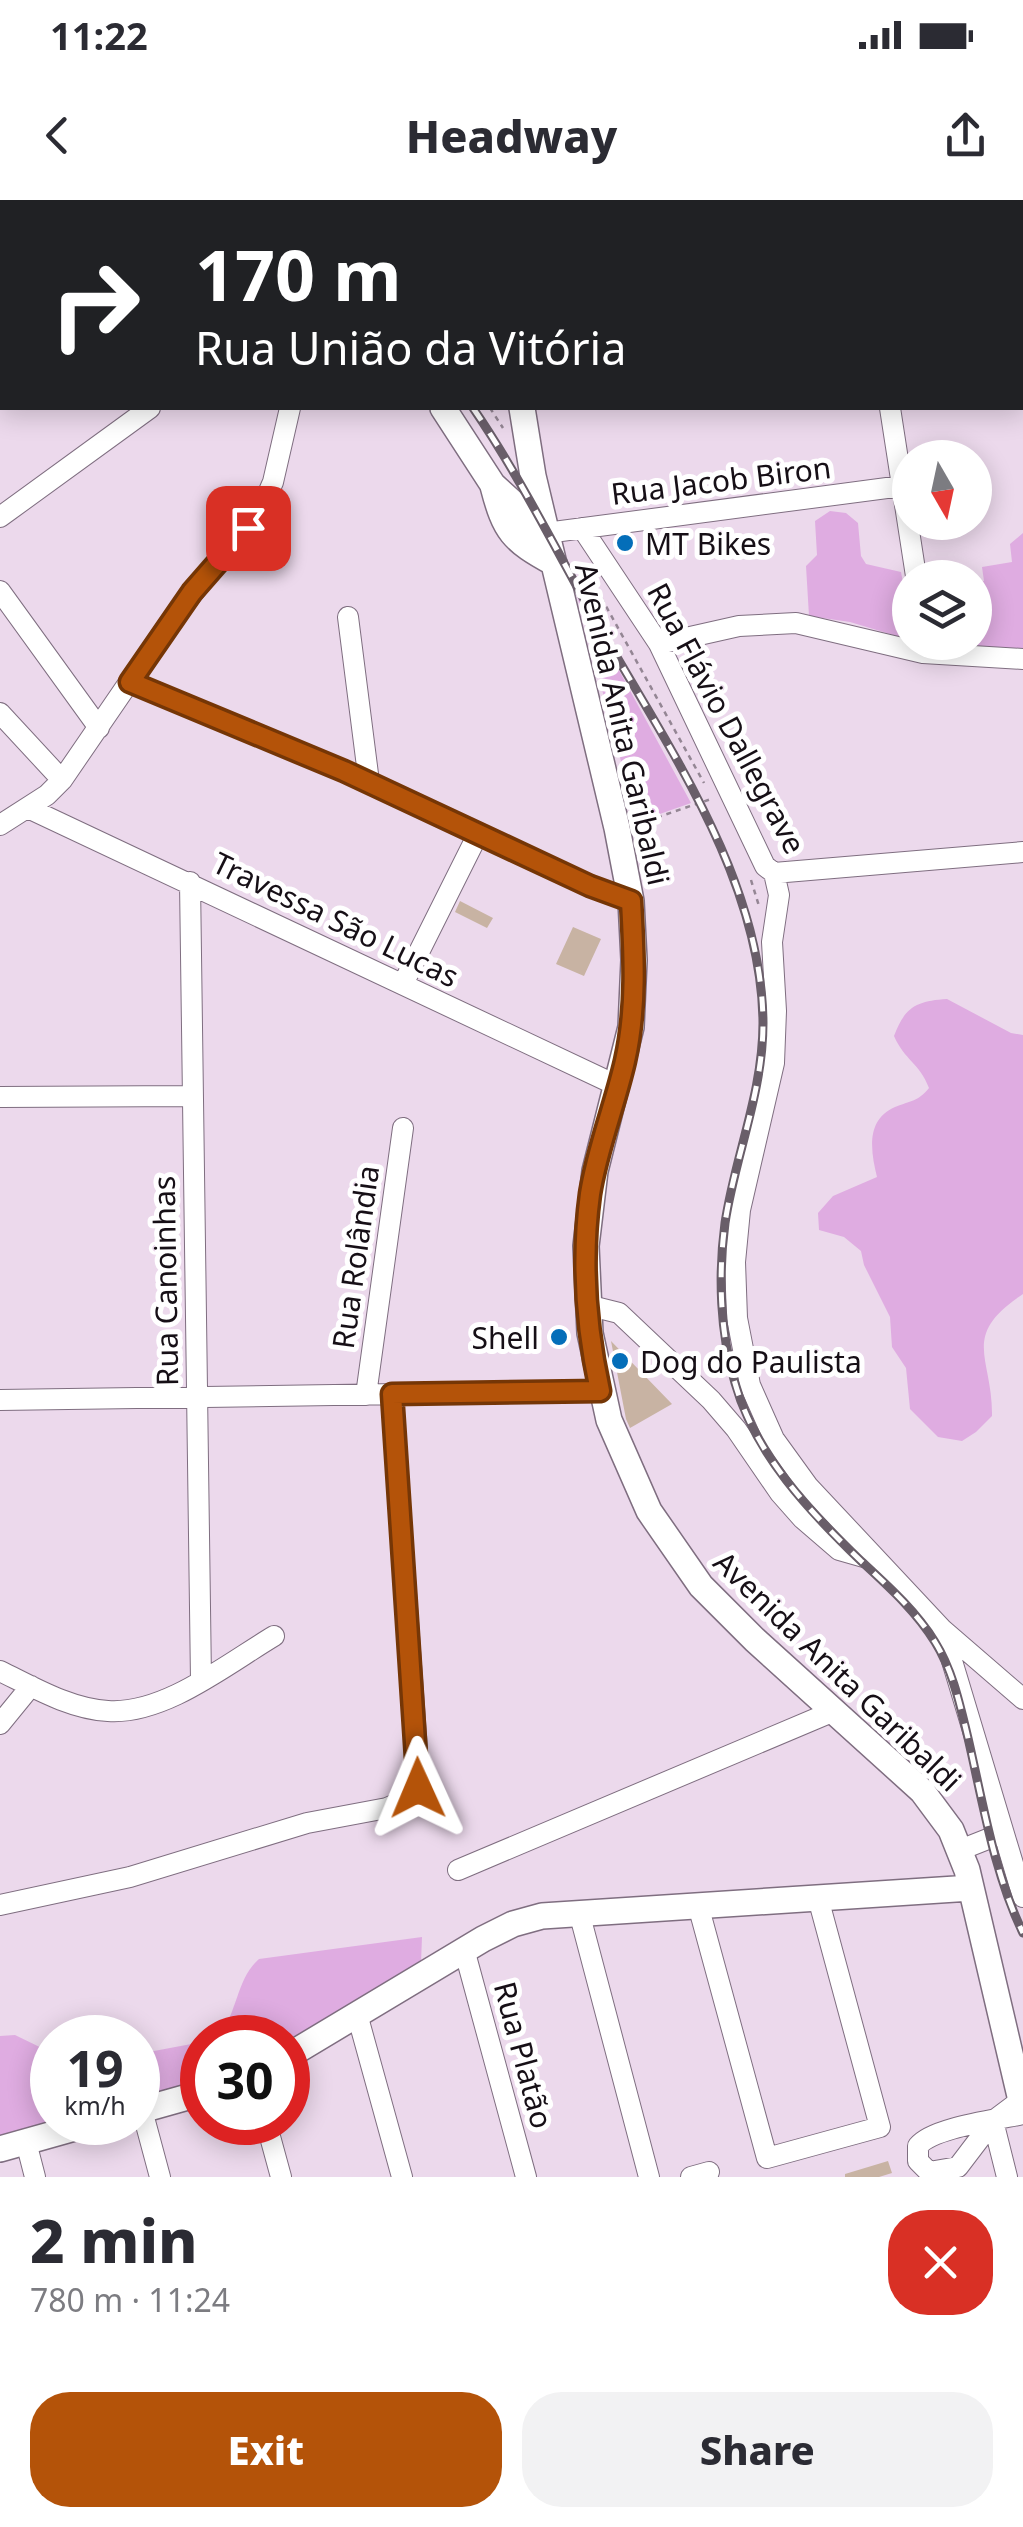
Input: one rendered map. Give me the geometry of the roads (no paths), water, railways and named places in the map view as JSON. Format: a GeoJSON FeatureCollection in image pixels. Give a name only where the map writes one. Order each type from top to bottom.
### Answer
{"type":"FeatureCollection","features":[{"type":"Feature","properties":{"kind":"main road"},"geometry":{"type":"LineString","coordinates":[[444,410],[498,491],[546,533]]}},
{"type":"Feature","properties":{"kind":"main road","name":"Avenida Anita Garibaldi"},"geometry":{"type":"LineString","coordinates":[[522,410],[546,533],[566,557],[631,901],[631,1028],[590,1193],[586,1246],[587,1305],[600,1391],[632,1478],[680,1559],[736,1624],[922,1790],[939,1811],[960,1850],[972,1888],[1022,2108]]}},
{"type":"Feature","properties":{"kind":"main road"},"geometry":{"type":"LineString","coordinates":[[498,491],[519,494],[533,476]]}},
{"type":"Feature","properties":{"kind":"main road"},"geometry":{"type":"LineString","coordinates":[[498,491],[501,518],[515,540],[566,557]]}},
{"type":"Feature","properties":{"kind":"main road"},"geometry":{"type":"LineString","coordinates":[[310,2043],[464,1950],[526,1920],[579,1912],[972,1888]]}},
{"type":"Feature","properties":{"kind":"main road"},"geometry":{"type":"LineString","coordinates":[[0,2148],[30,2141]]}},
{"type":"Feature","properties":{"kind":"street"},"geometry":{"type":"LineString","coordinates":[[0,518],[147,410]]}},
{"type":"Feature","properties":{"kind":"street"},"geometry":{"type":"LineString","coordinates":[[0,825],[62,780],[192,592],[248,528],[274,482],[290,410]]}},
{"type":"Feature","properties":{"kind":"street"},"geometry":{"type":"LineString","coordinates":[[890,410],[895,440]]}},
{"type":"Feature","properties":{"kind":"street","name":"Rua Jacob Biron"},"geometry":{"type":"LineString","coordinates":[[546,533],[892,487]]}},
{"type":"Feature","properties":{"kind":"street","name":"Rua Flávio Dallegrave"},"geometry":{"type":"LineString","coordinates":[[582,528],[658,644],[765,866],[774,873],[779,895],[771,957],[776,1011],[774,1063],[736,1234],[737,1318],[750,1385],[774,1439],[808,1486],[942,1630],[1023,1699]]}},
{"type":"Feature","properties":{"kind":"street"},"geometry":{"type":"LineString","coordinates":[[0,590],[99,728]]}},
{"type":"Feature","properties":{"kind":"street"},"geometry":{"type":"LineString","coordinates":[[348,618],[368,782]]}},
{"type":"Feature","properties":{"kind":"street"},"geometry":{"type":"LineString","coordinates":[[658,644],[739,626],[796,623],[923,652],[1023,659]]}},
{"type":"Feature","properties":{"kind":"street"},"geometry":{"type":"LineString","coordinates":[[130,682],[368,782],[590,886],[631,901]]}},
{"type":"Feature","properties":{"kind":"street"},"geometry":{"type":"LineString","coordinates":[[0,713],[62,780]]}},
{"type":"Feature","properties":{"kind":"street","name":"Travessa São Lucas"},"geometry":{"type":"LineString","coordinates":[[28,808],[618,1086]]}},
{"type":"Feature","properties":{"kind":"street"},"geometry":{"type":"LineString","coordinates":[[403,984],[478,834]]}},
{"type":"Feature","properties":{"kind":"street"},"geometry":{"type":"LineString","coordinates":[[774,873],[1023,852]]}},
{"type":"Feature","properties":{"kind":"street","name":"Rua Canoinhas"},"geometry":{"type":"LineString","coordinates":[[190,882],[201,1680]]}},
{"type":"Feature","properties":{"kind":"street"},"geometry":{"type":"LineString","coordinates":[[0,1097],[193,1096]]}},
{"type":"Feature","properties":{"kind":"street","name":"Rua Rolândia"},"geometry":{"type":"LineString","coordinates":[[366,1394],[402,1128]]}},
{"type":"Feature","properties":{"kind":"street"},"geometry":{"type":"LineString","coordinates":[[587,1305],[619,1312],[711,1400],[803,1519],[839,1550],[876,1561]]}},
{"type":"Feature","properties":{"kind":"street"},"geometry":{"type":"LineString","coordinates":[[0,1400],[600,1391]]}},
{"type":"Feature","properties":{"kind":"street"},"geometry":{"type":"LineString","coordinates":[[0,1905],[130,1877],[307,1823],[388,1808],[412,1797],[419,1778],[392,1394]]}},
{"type":"Feature","properties":{"kind":"street"},"geometry":{"type":"LineString","coordinates":[[942,1630],[1023,1897]]}},
{"type":"Feature","properties":{"kind":"street"},"geometry":{"type":"LineString","coordinates":[[0,1671],[86,1707],[126,1711],[166,1699],[274,1636]]}},
{"type":"Feature","properties":{"kind":"street"},"geometry":{"type":"LineString","coordinates":[[0,1724],[32,1686]]}},
{"type":"Feature","properties":{"kind":"street"},"geometry":{"type":"LineString","coordinates":[[458,1870],[834,1710]]}},
{"type":"Feature","properties":{"kind":"street"},"geometry":{"type":"LineString","coordinates":[[960,1850],[1002,1833]]}},
{"type":"Feature","properties":{"kind":"street"},"geometry":{"type":"LineString","coordinates":[[698,1905],[767,2158],[880,2127],[818,1898]]}},
{"type":"Feature","properties":{"kind":"street"},"geometry":{"type":"LineString","coordinates":[[579,1912],[649,2177]]}},
{"type":"Feature","properties":{"kind":"street","name":"Rua Platão"},"geometry":{"type":"LineString","coordinates":[[464,1950],[526,2177]]}},
{"type":"Feature","properties":{"kind":"street"},"geometry":{"type":"LineString","coordinates":[[357,2014],[402,2177]]}},
{"type":"Feature","properties":{"kind":"street"},"geometry":{"type":"LineString","coordinates":[[993,2121],[952,2173],[929,2172],[918,2161],[918,2146],[923,2140],[993,2121],[1022,2108]]}},
{"type":"Feature","properties":{"kind":"street"},"geometry":{"type":"LineString","coordinates":[[993,2121],[1007,2177]]}},
{"type":"Feature","properties":{"kind":"street"},"geometry":{"type":"LineString","coordinates":[[26,2142],[36,2177]]}},
{"type":"Feature","properties":{"kind":"street"},"geometry":{"type":"LineString","coordinates":[[150,2145],[160,2177]]}},
{"type":"Feature","properties":{"kind":"street"},"geometry":{"type":"LineString","coordinates":[[272,2145],[281,2177]]}},
{"type":"Feature","properties":{"kind":"railway"},"geometry":{"type":"LineString","coordinates":[[474,410],[522,486],[679,764],[728,864],[746,916],[758,969],[762,1049],[725,1223],[721,1283],[730,1364],[744,1409],[786,1480],[822,1522],[910,1609],[941,1653],[959,1701],[997,1862],[1023,1933]]}},
{"type":"Feature","properties":{"kind":"place","name":"MT Bikes"},"geometry":{"type":"Point","coordinates":[625,543]}},
{"type":"Feature","properties":{"kind":"place","name":"Shell"},"geometry":{"type":"Point","coordinates":[559,1337]}},
{"type":"Feature","properties":{"kind":"place","name":"Dog do Paulista"},"geometry":{"type":"Point","coordinates":[620,1361]}}]}
